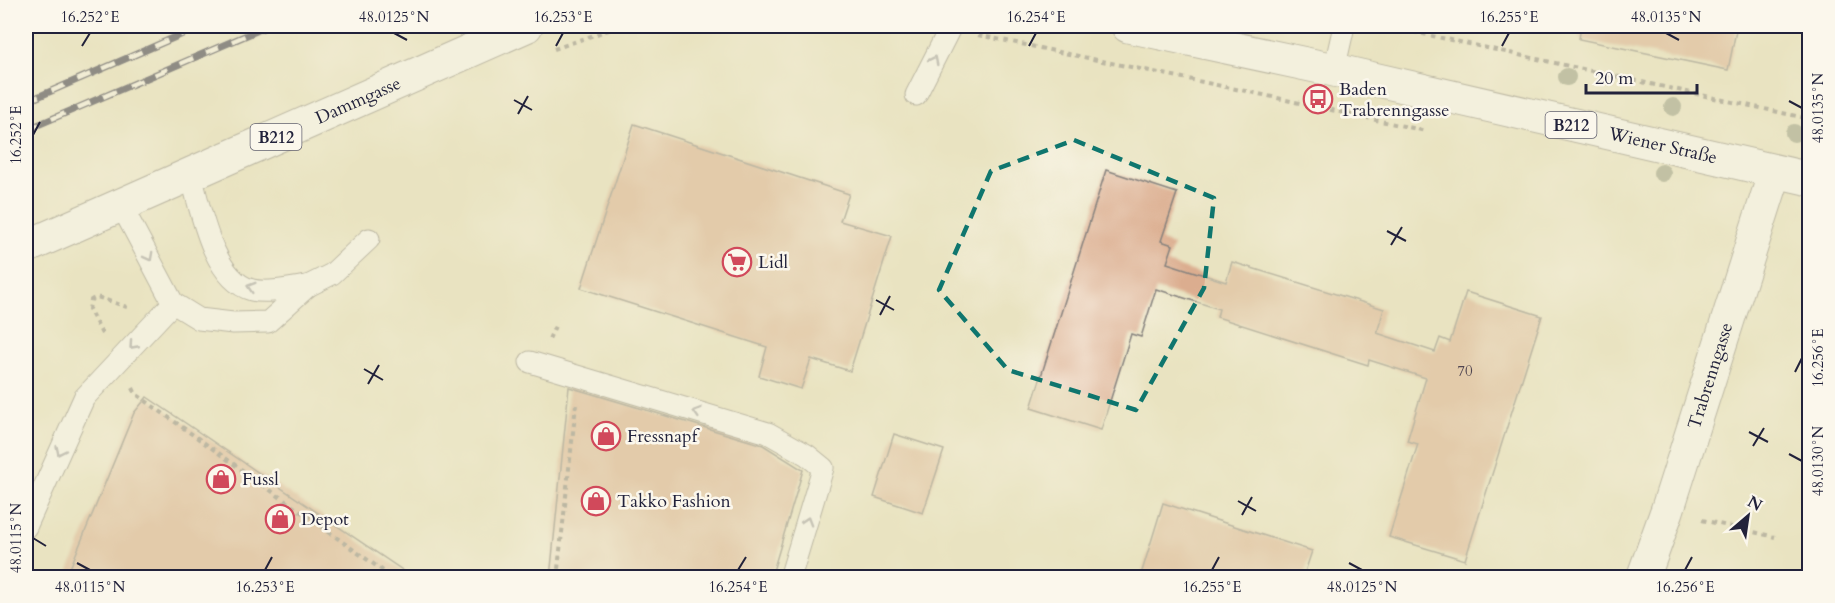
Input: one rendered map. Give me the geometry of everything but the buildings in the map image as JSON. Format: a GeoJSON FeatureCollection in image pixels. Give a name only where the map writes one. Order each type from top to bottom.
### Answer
{"type":"FeatureCollection","features":[{"type":"Feature","properties":{"kind":"main road","name":"Dammgasse"},"geometry":{"type":"LineString","coordinates":[[26,247],[526,26]]}},
{"type":"Feature","properties":{"kind":"main road","name":"Wiener Straße"},"geometry":{"type":"LineString","coordinates":[[1128,26],[1334,70],[1809,179]]}},
{"type":"Feature","properties":{"kind":"main road","name":"Trabrenngasse"},"geometry":{"type":"LineString","coordinates":[[1643,578],[1775,172]]}},
{"type":"Feature","properties":{"kind":"lane"},"geometry":{"type":"LineString","coordinates":[[1334,70],[1344,26]]}},
{"type":"Feature","properties":{"kind":"lane"},"geometry":{"type":"LineString","coordinates":[[916,95],[950,27]]}},
{"type":"Feature","properties":{"kind":"lane"},"geometry":{"type":"LineString","coordinates":[[191,175],[209,242],[232,279],[252,290],[308,286]]}},
{"type":"Feature","properties":{"kind":"lane"},"geometry":{"type":"LineString","coordinates":[[121,206],[173,303],[199,319],[232,323],[268,322],[308,286],[332,274],[369,239]]}},
{"type":"Feature","properties":{"kind":"lane"},"geometry":{"type":"LineString","coordinates":[[26,527],[84,398],[173,303]]}},
{"type":"Feature","properties":{"kind":"lane"},"geometry":{"type":"LineString","coordinates":[[530,362],[768,433],[807,455],[823,468],[790,578]]}},
{"type":"Feature","properties":{"kind":"path"},"geometry":{"type":"LineString","coordinates":[[547,52],[620,26]]}},
{"type":"Feature","properties":{"kind":"path"},"geometry":{"type":"LineString","coordinates":[[1387,26],[1809,119]]}},
{"type":"Feature","properties":{"kind":"path"},"geometry":{"type":"LineString","coordinates":[[1424,34],[1426,26]]}},
{"type":"Feature","properties":{"kind":"path"},"geometry":{"type":"LineString","coordinates":[[950,27],[1426,131]]}},
{"type":"Feature","properties":{"kind":"path"},"geometry":{"type":"LineString","coordinates":[[133,306],[124,308],[96,297],[91,300],[88,309],[136,394],[393,578]]}},
{"type":"Feature","properties":{"kind":"path"},"geometry":{"type":"LineString","coordinates":[[549,340],[556,324]]}},
{"type":"Feature","properties":{"kind":"path"},"geometry":{"type":"LineString","coordinates":[[556,578],[580,376]]}},
{"type":"Feature","properties":{"kind":"path"},"geometry":{"type":"LineString","coordinates":[[1666,512],[1775,537]]}},
{"type":"Feature","properties":{"kind":"highlighted area"},"geometry":{"type":"Polygon","coordinates":[[[1074,140],[1214,198],[1204,288],[1136,410],[1008,370],[939,290],[991,171],[1074,140]]]}},
{"type":"Feature","properties":{"kind":"railway"},"geometry":{"type":"LineString","coordinates":[[26,102],[201,26]]}},
{"type":"Feature","properties":{"kind":"railway"},"geometry":{"type":"LineString","coordinates":[[26,130],[268,26]]}},
{"type":"Feature","properties":{"kind":"place","name":"Baden Trabrenngasse"},"geometry":{"type":"Point","coordinates":[1318,99]}},
{"type":"Feature","properties":{"kind":"place","name":"Lidl"},"geometry":{"type":"Point","coordinates":[737,262]}},
{"type":"Feature","properties":{"kind":"place","name":"Fressnapf"},"geometry":{"type":"Point","coordinates":[606,436]}},
{"type":"Feature","properties":{"kind":"place","name":"Fussl"},"geometry":{"type":"Point","coordinates":[221,479]}},
{"type":"Feature","properties":{"kind":"place","name":"Takko Fashion"},"geometry":{"type":"Point","coordinates":[596,501]}},
{"type":"Feature","properties":{"kind":"place","name":"Depot"},"geometry":{"type":"Point","coordinates":[280,519]}}]}
